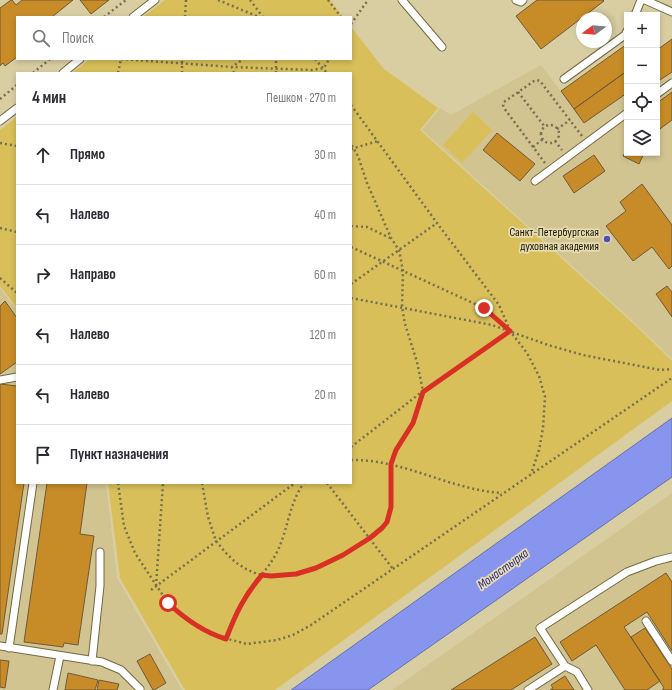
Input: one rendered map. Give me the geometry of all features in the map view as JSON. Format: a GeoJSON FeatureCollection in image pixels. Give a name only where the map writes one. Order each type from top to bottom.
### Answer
{"type":"FeatureCollection","features":[{"type":"Feature","properties":{"kind":"lane"},"geometry":{"type":"LineString","coordinates":[[134,16],[155,0]]}},
{"type":"Feature","properties":{"kind":"lane"},"geometry":{"type":"LineString","coordinates":[[402,0],[442,47]]}},
{"type":"Feature","properties":{"kind":"lane"},"geometry":{"type":"LineString","coordinates":[[516,0],[521,2],[523,0]]}},
{"type":"Feature","properties":{"kind":"lane"},"geometry":{"type":"LineString","coordinates":[[637,12],[641,0]]}},
{"type":"Feature","properties":{"kind":"lane"},"geometry":{"type":"LineString","coordinates":[[645,0],[672,12]]}},
{"type":"Feature","properties":{"kind":"lane"},"geometry":{"type":"LineString","coordinates":[[564,79],[624,36]]}},
{"type":"Feature","properties":{"kind":"lane"},"geometry":{"type":"LineString","coordinates":[[64,72],[79,60]]}},
{"type":"Feature","properties":{"kind":"lane"},"geometry":{"type":"LineString","coordinates":[[660,92],[672,83]]}},
{"type":"Feature","properties":{"kind":"lane"},"geometry":{"type":"LineString","coordinates":[[0,121],[16,109]]}},
{"type":"Feature","properties":{"kind":"lane"},"geometry":{"type":"LineString","coordinates":[[535,181],[624,115]]}},
{"type":"Feature","properties":{"kind":"lane"},"geometry":{"type":"LineString","coordinates":[[0,380],[16,377]]}},
{"type":"Feature","properties":{"kind":"lane"},"geometry":{"type":"LineString","coordinates":[[9,648],[33,484]]}},
{"type":"Feature","properties":{"kind":"lane"},"geometry":{"type":"LineString","coordinates":[[92,661],[100,586],[100,552]]}},
{"type":"Feature","properties":{"kind":"lane"},"geometry":{"type":"LineString","coordinates":[[588,690],[577,672],[565,666],[540,628],[627,572],[672,556]]}},
{"type":"Feature","properties":{"kind":"lane"},"geometry":{"type":"LineString","coordinates":[[646,621],[672,661]]}},
{"type":"Feature","properties":{"kind":"lane"},"geometry":{"type":"LineString","coordinates":[[0,646],[102,662],[121,670],[140,689]]}},
{"type":"Feature","properties":{"kind":"lane"},"geometry":{"type":"LineString","coordinates":[[53,690],[60,656]]}},
{"type":"Feature","properties":{"kind":"lane"},"geometry":{"type":"LineString","coordinates":[[528,690],[565,666]]}},
{"type":"Feature","properties":{"kind":"path"},"geometry":{"type":"LineString","coordinates":[[105,16],[126,0]]}},
{"type":"Feature","properties":{"kind":"path"},"geometry":{"type":"LineString","coordinates":[[185,16],[186,0]]}},
{"type":"Feature","properties":{"kind":"path"},"geometry":{"type":"LineString","coordinates":[[218,0],[257,16]]}},
{"type":"Feature","properties":{"kind":"path"},"geometry":{"type":"LineString","coordinates":[[250,0],[262,16]]}},
{"type":"Feature","properties":{"kind":"path"},"geometry":{"type":"LineString","coordinates":[[328,0],[340,16]]}},
{"type":"Feature","properties":{"kind":"path"},"geometry":{"type":"LineString","coordinates":[[352,23],[368,0]]}},
{"type":"Feature","properties":{"kind":"path"},"geometry":{"type":"LineString","coordinates":[[34,72],[49,60]]}},
{"type":"Feature","properties":{"kind":"path"},"geometry":{"type":"LineString","coordinates":[[118,72],[120,60]]}},
{"type":"Feature","properties":{"kind":"path"},"geometry":{"type":"LineString","coordinates":[[136,60],[276,69],[312,70],[324,68]]}},
{"type":"Feature","properties":{"kind":"path"},"geometry":{"type":"LineString","coordinates":[[232,67],[242,60]]}},
{"type":"Feature","properties":{"kind":"path"},"geometry":{"type":"LineString","coordinates":[[276,60],[276,69]]}},
{"type":"Feature","properties":{"kind":"path"},"geometry":{"type":"LineString","coordinates":[[316,60],[326,72]]}},
{"type":"Feature","properties":{"kind":"path"},"geometry":{"type":"LineString","coordinates":[[324,68],[328,60]]}},
{"type":"Feature","properties":{"kind":"path"},"geometry":{"type":"LineString","coordinates":[[182,63],[182,72]]}},
{"type":"Feature","properties":{"kind":"path"},"geometry":{"type":"LineString","coordinates":[[232,67],[234,72]]}},
{"type":"Feature","properties":{"kind":"path"},"geometry":{"type":"LineString","coordinates":[[550,170],[504,108],[504,102],[534,81],[538,80],[587,142]]}},
{"type":"Feature","properties":{"kind":"path"},"geometry":{"type":"LineString","coordinates":[[0,99],[16,86]]}},
{"type":"Feature","properties":{"kind":"path"},"geometry":{"type":"LineString","coordinates":[[518,92],[545,127]]}},
{"type":"Feature","properties":{"kind":"path"},"geometry":{"type":"LineString","coordinates":[[352,106],[499,305],[510,331]]}},
{"type":"Feature","properties":{"kind":"path"},"geometry":{"type":"LineString","coordinates":[[557,129],[570,120]]}},
{"type":"Feature","properties":{"kind":"path"},"geometry":{"type":"LineString","coordinates":[[552,125],[557,129],[559,135],[555,141],[549,142],[543,139],[542,132],[545,127],[552,125]]}},
{"type":"Feature","properties":{"kind":"path"},"geometry":{"type":"LineString","coordinates":[[533,147],[543,139]]}},
{"type":"Feature","properties":{"kind":"path"},"geometry":{"type":"LineString","coordinates":[[202,484],[208,517],[216,541],[235,562],[257,574],[277,576],[296,574],[316,568],[343,555],[370,538],[387,522],[391,507],[392,494],[391,464],[396,450],[413,423],[423,392],[417,362],[405,324],[402,307],[403,271],[399,250],[391,238],[352,149],[378,141]]}},
{"type":"Feature","properties":{"kind":"path"},"geometry":{"type":"LineString","coordinates":[[0,144],[16,146]]}},
{"type":"Feature","properties":{"kind":"path"},"geometry":{"type":"LineString","coordinates":[[352,283],[437,223]]}},
{"type":"Feature","properties":{"kind":"path"},"geometry":{"type":"LineString","coordinates":[[352,226],[366,227],[391,238]]}},
{"type":"Feature","properties":{"kind":"path"},"geometry":{"type":"LineString","coordinates":[[0,228],[16,232]]}},
{"type":"Feature","properties":{"kind":"path"},"geometry":{"type":"LineString","coordinates":[[352,247],[484,308],[510,331],[527,352],[539,376],[545,397],[543,428],[539,450],[531,474]]}},
{"type":"Feature","properties":{"kind":"path"},"geometry":{"type":"LineString","coordinates":[[0,278],[16,292]]}},
{"type":"Feature","properties":{"kind":"path"},"geometry":{"type":"LineString","coordinates":[[352,298],[492,325],[548,345],[583,355],[653,369],[672,369]]}},
{"type":"Feature","properties":{"kind":"path"},"geometry":{"type":"LineString","coordinates":[[352,446],[423,392],[510,331]]}},
{"type":"Feature","properties":{"kind":"path"},"geometry":{"type":"LineString","coordinates":[[118,484],[122,513],[129,539],[135,553],[168,603],[196,626],[213,635],[247,644],[277,640],[293,635],[311,625],[672,378]]}},
{"type":"Feature","properties":{"kind":"path"},"geometry":{"type":"LineString","coordinates":[[352,460],[391,464],[468,488],[487,492],[503,493]]}},
{"type":"Feature","properties":{"kind":"path"},"geometry":{"type":"LineString","coordinates":[[156,586],[163,484]]}},
{"type":"Feature","properties":{"kind":"path"},"geometry":{"type":"LineString","coordinates":[[151,590],[294,484]]}},
{"type":"Feature","properties":{"kind":"path"},"geometry":{"type":"LineString","coordinates":[[226,639],[246,595],[271,563],[278,550],[296,497],[303,484]]}},
{"type":"Feature","properties":{"kind":"path"},"geometry":{"type":"LineString","coordinates":[[328,484],[393,569]]}},
{"type":"Feature","properties":{"kind":"shaded area"},"geometry":{"type":"Polygon","coordinates":[[[165,0],[330,0],[342,16],[144,16],[165,0]]]}},
{"type":"Feature","properties":{"kind":"shaded area"},"geometry":{"type":"Polygon","coordinates":[[[352,28],[384,69],[438,108],[420,130],[635,325],[672,361],[672,401],[275,690],[185,690],[120,578],[108,484],[352,484],[352,72],[73,72],[89,60],[352,60],[352,28]]]}},
{"type":"Feature","properties":{"kind":"shaded area","name":"Санкт-Петербургская духовная академия"},"geometry":{"type":"Polygon","coordinates":[[[672,39],[672,359],[636,324],[422,130],[440,108],[451,115],[541,65],[574,109],[624,73],[624,156],[660,156],[660,48],[672,39]]]}},
{"type":"Feature","properties":{"kind":"shaded area"},"geometry":{"type":"Polygon","coordinates":[[[473,112],[492,130],[462,163],[443,145],[473,112]]]}},
{"type":"Feature","properties":{"kind":"shaded area"},"geometry":{"type":"Polygon","coordinates":[[[16,118],[16,307],[0,286],[0,130],[16,118]]]}},
{"type":"Feature","properties":{"kind":"shaded area"},"geometry":{"type":"Polygon","coordinates":[[[0,288],[16,309],[16,484],[106,484],[117,578],[182,690],[0,690],[0,288]]]}},
{"type":"Feature","properties":{"kind":"shaded area"},"geometry":{"type":"Polygon","coordinates":[[[672,493],[672,690],[392,690],[672,493]]]}},
{"type":"Feature","properties":{"kind":"water","name":"Монастырка"},"geometry":{"type":"Polygon","coordinates":[[[672,418],[672,477],[368,690],[291,690],[672,418]]]}},
{"type":"Feature","properties":{"kind":"building"},"geometry":{"type":"Polygon","coordinates":[[[11,0],[16,5],[22,0],[73,0],[53,16],[16,16],[16,58],[5,66],[3,63],[0,66],[0,8],[11,0]]]}},
{"type":"Feature","properties":{"kind":"building"},"geometry":{"type":"Polygon","coordinates":[[[80,0],[109,0],[91,14],[80,0]]]}},
{"type":"Feature","properties":{"kind":"building"},"geometry":{"type":"Polygon","coordinates":[[[537,0],[604,1],[590,12],[576,12],[576,22],[541,49],[516,16],[537,0]]]}},
{"type":"Feature","properties":{"kind":"building"},"geometry":{"type":"Polygon","coordinates":[[[672,39],[672,72],[660,80],[660,48],[672,39]]]}},
{"type":"Feature","properties":{"kind":"building"},"geometry":{"type":"Polygon","coordinates":[[[624,46],[624,73],[574,109],[561,91],[624,46]]]}},
{"type":"Feature","properties":{"kind":"building"},"geometry":{"type":"Polygon","coordinates":[[[624,73],[624,95],[584,123],[574,109],[624,73]]]}},
{"type":"Feature","properties":{"kind":"building"},"geometry":{"type":"Polygon","coordinates":[[[672,92],[672,120],[660,129],[660,120],[660,101],[672,92]]]}},
{"type":"Feature","properties":{"kind":"building"},"geometry":{"type":"Polygon","coordinates":[[[497,133],[535,164],[520,181],[483,150],[497,133]]]}},
{"type":"Feature","properties":{"kind":"building"},"geometry":{"type":"Polygon","coordinates":[[[624,154],[624,156],[643,156],[639,164],[623,156],[624,154]]]}},
{"type":"Feature","properties":{"kind":"building"},"geometry":{"type":"Polygon","coordinates":[[[594,155],[605,171],[574,193],[563,176],[594,155]]]}},
{"type":"Feature","properties":{"kind":"building"},"geometry":{"type":"Polygon","coordinates":[[[642,184],[672,225],[672,266],[669,269],[652,247],[633,261],[606,226],[626,211],[620,202],[642,184]]]}},
{"type":"Feature","properties":{"kind":"building"},"geometry":{"type":"Polygon","coordinates":[[[667,286],[672,292],[672,317],[656,294],[667,286]]]}},
{"type":"Feature","properties":{"kind":"building"},"geometry":{"type":"Polygon","coordinates":[[[5,301],[16,317],[16,363],[0,374],[0,306],[5,301]]]}},
{"type":"Feature","properties":{"kind":"building"},"geometry":{"type":"Polygon","coordinates":[[[0,384],[16,386],[16,484],[24,484],[2,634],[0,634],[0,384]]]}},
{"type":"Feature","properties":{"kind":"building"},"geometry":{"type":"Polygon","coordinates":[[[47,484],[87,484],[80,534],[94,536],[78,645],[64,643],[63,647],[24,642],[47,484]]]}},
{"type":"Feature","properties":{"kind":"building"},"geometry":{"type":"Polygon","coordinates":[[[666,573],[672,582],[672,651],[647,612],[624,627],[660,681],[647,690],[625,690],[596,645],[572,661],[560,642],[666,573]]]}},
{"type":"Feature","properties":{"kind":"building"},"geometry":{"type":"Polygon","coordinates":[[[645,628],[672,669],[672,690],[662,690],[664,688],[631,637],[645,628]]]}},
{"type":"Feature","properties":{"kind":"building"},"geometry":{"type":"Polygon","coordinates":[[[535,637],[552,664],[511,690],[451,690],[535,637]]]}},
{"type":"Feature","properties":{"kind":"building"},"geometry":{"type":"Polygon","coordinates":[[[150,654],[166,683],[154,690],[137,661],[150,654]]]}},
{"type":"Feature","properties":{"kind":"building"},"geometry":{"type":"Polygon","coordinates":[[[0,660],[9,661],[5,688],[0,687],[0,660]]]}},
{"type":"Feature","properties":{"kind":"building"},"geometry":{"type":"Polygon","coordinates":[[[68,673],[98,680],[95,690],[65,690],[68,673]]]}},
{"type":"Feature","properties":{"kind":"building"},"geometry":{"type":"Polygon","coordinates":[[[565,676],[574,690],[550,690],[553,688],[551,685],[565,676]]]}},
{"type":"Feature","properties":{"kind":"building"},"geometry":{"type":"Polygon","coordinates":[[[99,680],[119,684],[117,690],[97,690],[99,680]]]}},
{"type":"Feature","properties":{"kind":"place","name":"Санкт-Петербургская духовная академия"},"geometry":{"type":"Point","coordinates":[607,239]}},
{"type":"Feature","properties":{"kind":"route"},"geometry":{"type":"LineString","coordinates":[[168,603],[196,626],[213,635],[226,639],[246,595],[262,575],[283,576],[316,568],[343,555],[370,538],[382,528],[387,522],[391,507],[391,464],[396,450],[413,423],[423,392],[510,331],[484,308]]}}]}
